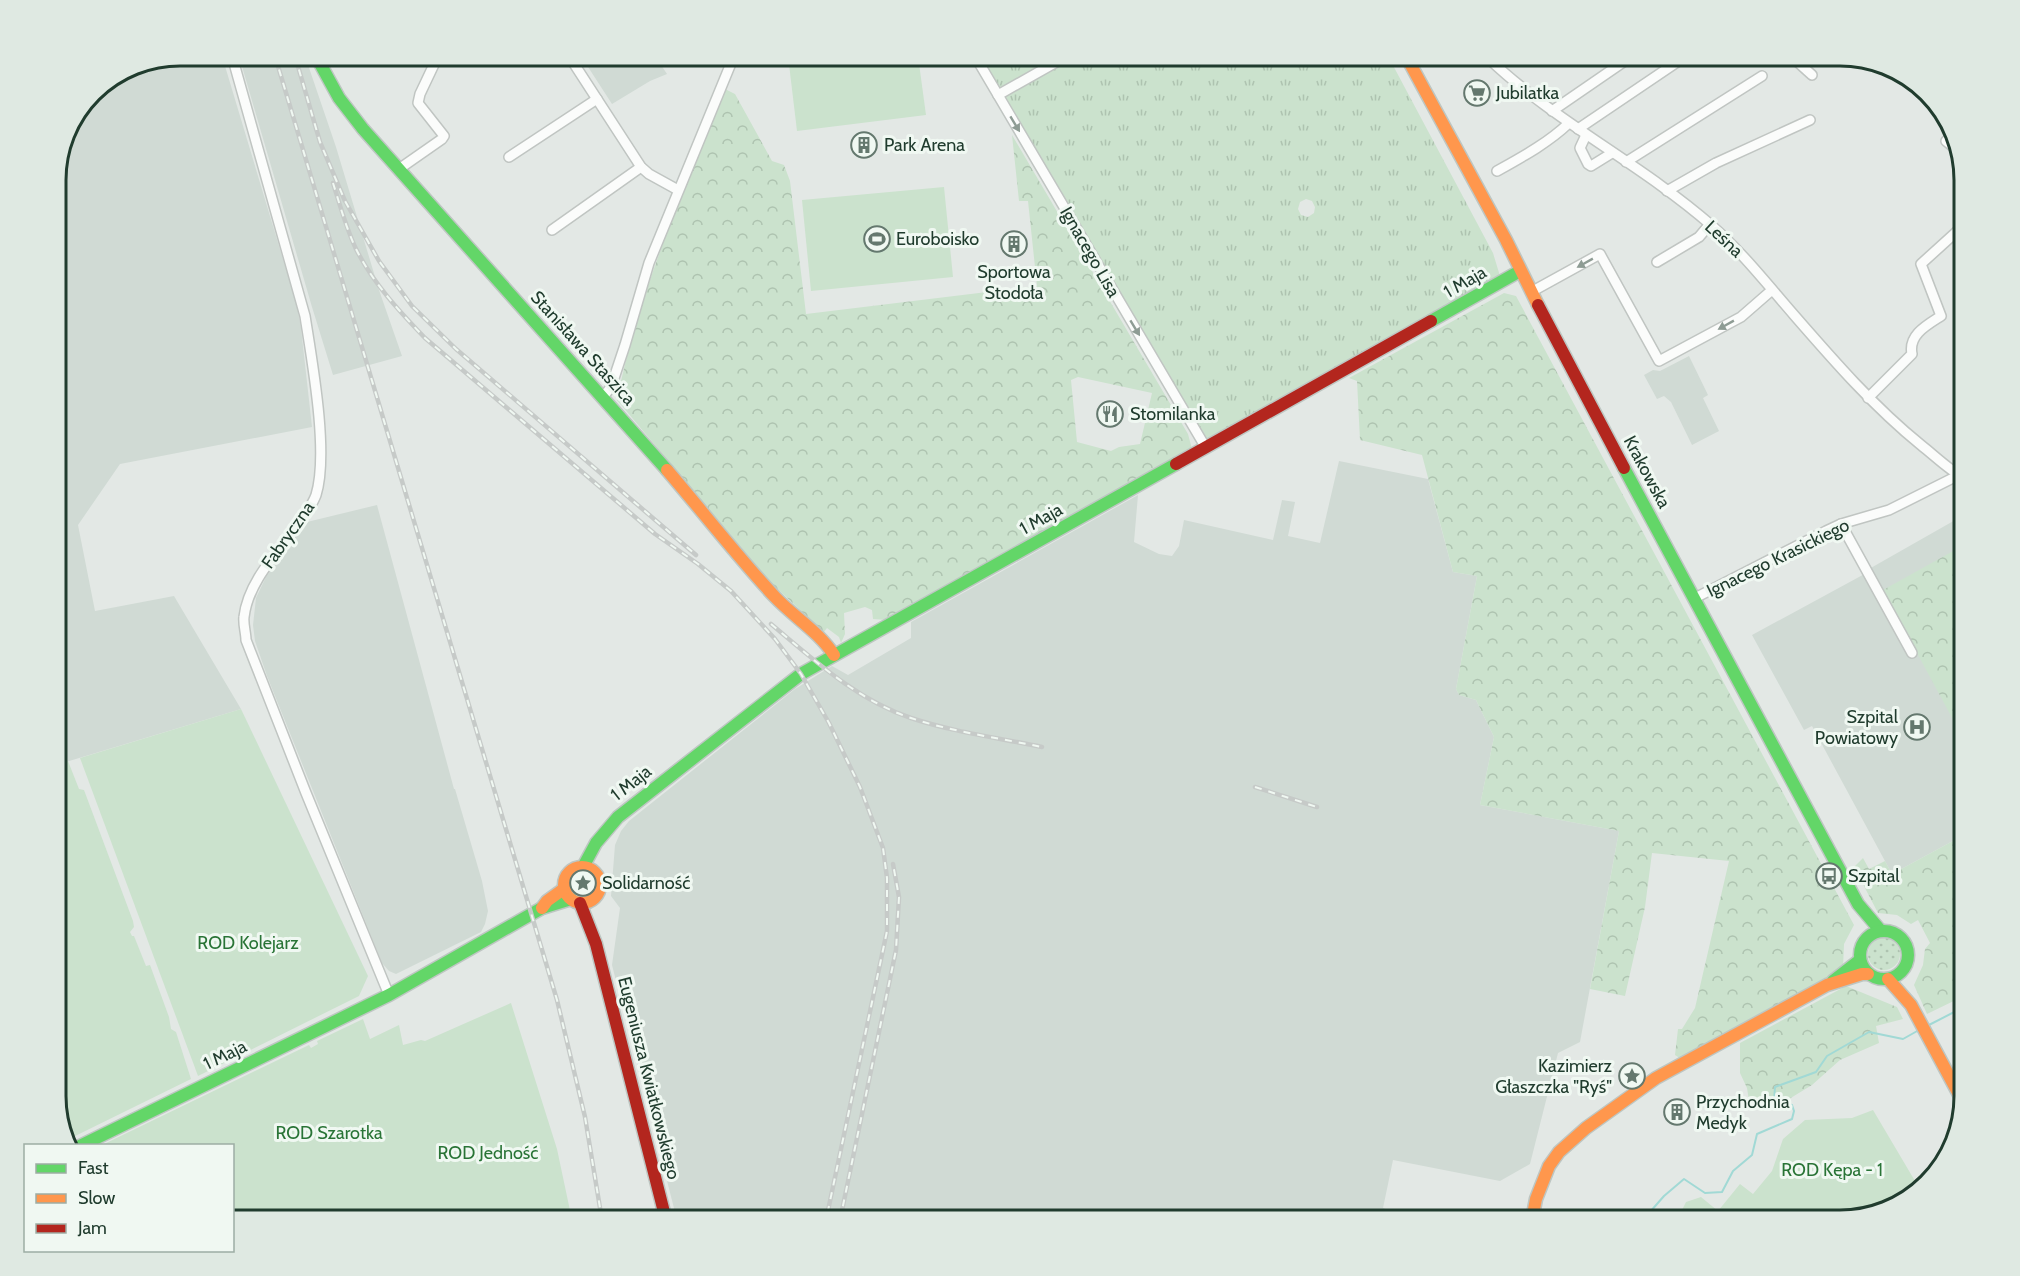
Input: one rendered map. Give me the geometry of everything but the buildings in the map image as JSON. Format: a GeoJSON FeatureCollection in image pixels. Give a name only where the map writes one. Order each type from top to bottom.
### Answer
{"type":"FeatureCollection","features":[{"type":"Feature","properties":{"kind":"street","name":"Fabryczna"},"geometry":{"type":"LineString","coordinates":[[235,66],[305,316],[320,454],[315,496],[309,508],[259,578],[250,596],[244,617],[246,640],[389,995]]}},
{"type":"Feature","properties":{"kind":"street","name":"Stanisława Staszica"},"geometry":{"type":"LineString","coordinates":[[321,66],[339,98],[399,169],[603,397],[772,595],[826,643],[834,655]]}},
{"type":"Feature","properties":{"kind":"street"},"geometry":{"type":"LineString","coordinates":[[399,169],[444,136],[418,103],[433,66]]}},
{"type":"Feature","properties":{"kind":"street"},"geometry":{"type":"LineString","coordinates":[[576,66],[641,166],[649,174],[678,190]]}},
{"type":"Feature","properties":{"kind":"street"},"geometry":{"type":"LineString","coordinates":[[603,397],[611,387],[649,263],[730,66]]}},
{"type":"Feature","properties":{"kind":"street","name":"Ignacego Lisa"},"geometry":{"type":"LineString","coordinates":[[981,66],[1206,448]]}},
{"type":"Feature","properties":{"kind":"street"},"geometry":{"type":"LineString","coordinates":[[998,95],[1049,66]]}},
{"type":"Feature","properties":{"kind":"street","name":"Krakowska"},"geometry":{"type":"LineString","coordinates":[[1411,66],[1858,904],[1880,930]]}},
{"type":"Feature","properties":{"kind":"street","name":"Leśna"},"geometry":{"type":"LineString","coordinates":[[1496,66],[1552,111],[1667,191],[1710,224],[1747,260],[1868,398],[1899,427],[1954,471]]}},
{"type":"Feature","properties":{"kind":"street"},"geometry":{"type":"LineString","coordinates":[[1552,111],[1617,66]]}},
{"type":"Feature","properties":{"kind":"street"},"geometry":{"type":"LineString","coordinates":[[1578,129],[1671,66]]}},
{"type":"Feature","properties":{"kind":"street"},"geometry":{"type":"LineString","coordinates":[[1802,66],[1812,75]]}},
{"type":"Feature","properties":{"kind":"street"},"geometry":{"type":"LineString","coordinates":[[1626,162],[1762,76]]}},
{"type":"Feature","properties":{"kind":"street"},"geometry":{"type":"LineString","coordinates":[[509,157],[597,99]]}},
{"type":"Feature","properties":{"kind":"street"},"geometry":{"type":"LineString","coordinates":[[1667,191],[1716,163],[1810,120]]}},
{"type":"Feature","properties":{"kind":"street"},"geometry":{"type":"LineString","coordinates":[[1497,171],[1535,149],[1569,123]]}},
{"type":"Feature","properties":{"kind":"street"},"geometry":{"type":"LineString","coordinates":[[1586,135],[1580,148],[1587,164],[1591,166],[1612,153]]}},
{"type":"Feature","properties":{"kind":"street"},"geometry":{"type":"LineString","coordinates":[[552,230],[641,166]]}},
{"type":"Feature","properties":{"kind":"street"},"geometry":{"type":"LineString","coordinates":[[1657,261],[1699,237],[1710,224]]}},
{"type":"Feature","properties":{"kind":"street"},"geometry":{"type":"LineString","coordinates":[[1868,398],[1912,354],[1911,343],[1916,334],[1941,316],[1921,264],[1954,235]]}},
{"type":"Feature","properties":{"kind":"street"},"geometry":{"type":"LineString","coordinates":[[1531,292],[1600,254],[1659,361],[1741,317],[1772,290]]}},
{"type":"Feature","properties":{"kind":"street","name":"1 Maja"},"geometry":{"type":"LineString","coordinates":[[589,869],[604,834],[618,817],[801,674],[1520,271]]}},
{"type":"Feature","properties":{"kind":"street","name":"Ignacego Krasickiego"},"geometry":{"type":"LineString","coordinates":[[1695,598],[1841,524],[1888,510],[1954,481]]}},
{"type":"Feature","properties":{"kind":"street"},"geometry":{"type":"LineString","coordinates":[[1841,524],[1912,653]]}},
{"type":"Feature","properties":{"kind":"street"},"geometry":{"type":"LineString","coordinates":[[574,869],[589,869],[600,881],[597,897],[577,898],[568,875],[574,869]]}},
{"type":"Feature","properties":{"kind":"street","name":"1 Maja"},"geometry":{"type":"LineString","coordinates":[[84,1144],[389,995],[542,908],[577,898]]}},
{"type":"Feature","properties":{"kind":"street","name":"Eugeniusza Kwiatkowskiego"},"geometry":{"type":"LineString","coordinates":[[577,898],[596,944],[663,1210]]}},
{"type":"Feature","properties":{"kind":"street","name":"Krakowska"},"geometry":{"type":"LineString","coordinates":[[1858,904],[1865,939]]}},
{"type":"Feature","properties":{"kind":"street"},"geometry":{"type":"LineString","coordinates":[[1827,985],[1862,974],[1888,979],[1902,971],[1908,957],[1904,942],[1893,932],[1880,930],[1865,939],[1859,951],[1860,960],[1868,974]]}},
{"type":"Feature","properties":{"kind":"street"},"geometry":{"type":"LineString","coordinates":[[1534,1210],[1549,1166],[1559,1152],[1586,1128],[1656,1078],[1827,985],[1860,960]]}},
{"type":"Feature","properties":{"kind":"street"},"geometry":{"type":"LineString","coordinates":[[1902,971],[1911,1005],[1954,1086]]}},
{"type":"Feature","properties":{"kind":"street"},"geometry":{"type":"LineString","coordinates":[[1888,979],[1911,1005]]}},
{"type":"Feature","properties":{"kind":"shaded area"},"geometry":{"type":"Polygon","coordinates":[[[173,66],[225,66],[297,306],[312,427],[120,464],[78,525],[95,611],[174,596],[241,709],[66,762],[67,165],[81,123],[94,105],[117,85],[130,78],[158,68],[173,66]]]}},
{"type":"Feature","properties":{"kind":"shaded area"},"geometry":{"type":"Polygon","coordinates":[[[242,66],[308,66],[402,356],[333,375],[242,66]]]}},
{"type":"Feature","properties":{"kind":"shaded area"},"geometry":{"type":"Polygon","coordinates":[[[587,66],[662,66],[667,74],[650,81],[612,104],[587,66]]]}},
{"type":"Feature","properties":{"kind":"shaded area"},"geometry":{"type":"Polygon","coordinates":[[[1689,356],[1708,395],[1703,398],[1719,431],[1692,445],[1671,402],[1664,396],[1657,399],[1644,375],[1653,370],[1660,371],[1689,356]]]}},
{"type":"Feature","properties":{"kind":"shaded area"},"geometry":{"type":"Polygon","coordinates":[[[1339,461],[1428,479],[1453,572],[1477,576],[1456,689],[1459,695],[1476,700],[1494,737],[1480,805],[1619,831],[1580,1042],[1558,1053],[1530,1164],[1500,1181],[1393,1160],[1383,1208],[1388,1210],[674,1210],[612,965],[620,908],[611,896],[615,845],[621,831],[629,821],[795,689],[832,666],[848,675],[911,638],[911,622],[1138,495],[1134,542],[1159,554],[1172,556],[1179,546],[1184,520],[1273,540],[1282,500],[1295,502],[1288,536],[1320,543],[1339,461]]]}},
{"type":"Feature","properties":{"kind":"shaded area"},"geometry":{"type":"Polygon","coordinates":[[[377,505],[454,789],[482,881],[488,911],[481,932],[396,974],[389,971],[382,963],[267,676],[255,641],[253,625],[256,598],[266,577],[307,522],[377,505]]]}},
{"type":"Feature","properties":{"kind":"shaded area"},"geometry":{"type":"Polygon","coordinates":[[[1954,521],[1954,840],[1892,874],[1812,726],[1804,730],[1752,635],[1870,571],[1869,569],[1954,521]]]}},
{"type":"Feature","properties":{"kind":"green space"},"geometry":{"type":"Polygon","coordinates":[[[789,66],[919,66],[926,115],[797,131],[789,66]]]}},
{"type":"Feature","properties":{"kind":"green space"},"geometry":{"type":"Polygon","coordinates":[[[984,66],[1393,66],[1493,253],[1500,276],[1210,440],[1206,440],[984,66]],[[1306,199],[1300,202],[1298,209],[1301,215],[1308,217],[1314,213],[1315,207],[1312,201],[1306,199]]]}},
{"type":"Feature","properties":{"kind":"green space"},"geometry":{"type":"Polygon","coordinates":[[[725,89],[735,94],[772,161],[784,165],[790,181],[806,314],[1037,286],[1028,201],[1019,201],[1012,135],[1188,434],[1192,449],[887,620],[873,619],[872,610],[865,607],[844,613],[845,634],[841,643],[839,637],[827,628],[824,632],[770,582],[617,400],[637,320],[650,281],[678,204],[725,89]],[[1078,377],[1071,380],[1077,442],[1111,451],[1119,447],[1140,444],[1152,393],[1078,377]]]}},
{"type":"Feature","properties":{"kind":"green space","name":"Euroboisko"},"geometry":{"type":"Polygon","coordinates":[[[944,187],[953,277],[811,291],[802,200],[944,187]]]}},
{"type":"Feature","properties":{"kind":"green space"},"geometry":{"type":"Polygon","coordinates":[[[1504,293],[1516,296],[1854,925],[1844,944],[1843,968],[1824,981],[1681,1059],[1675,1055],[1678,1029],[1682,1029],[1695,1008],[1729,861],[1652,853],[1645,907],[1625,996],[1590,989],[1619,831],[1480,805],[1494,737],[1476,700],[1459,695],[1456,689],[1477,576],[1453,572],[1422,455],[1360,440],[1357,381],[1349,378],[1504,293]]]}},
{"type":"Feature","properties":{"kind":"green space"},"geometry":{"type":"Polygon","coordinates":[[[1954,551],[1954,721],[1883,590],[1954,551]]]}},
{"type":"Feature","properties":{"kind":"green space","name":"ROD Kolejarz"},"geometry":{"type":"Polygon","coordinates":[[[241,709],[368,976],[359,996],[198,1076],[80,758],[241,709]]]}},
{"type":"Feature","properties":{"kind":"green space"},"geometry":{"type":"Polygon","coordinates":[[[68,761],[79,789],[84,790],[133,921],[134,927],[130,932],[134,936],[146,966],[150,965],[169,1017],[171,1029],[176,1032],[191,1079],[74,1137],[66,1103],[66,762],[68,761]]]}},
{"type":"Feature","properties":{"kind":"green space"},"geometry":{"type":"Polygon","coordinates":[[[1954,840],[1954,1001],[1927,1014],[1914,985],[1923,965],[1925,949],[1930,943],[1918,920],[1911,924],[1897,915],[1878,913],[1854,867],[1863,858],[1869,869],[1885,861],[1892,874],[1954,840]]]}},
{"type":"Feature","properties":{"kind":"green space"},"geometry":{"type":"Polygon","coordinates":[[[582,875],[589,878],[592,885],[589,892],[582,895],[575,892],[572,885],[575,878],[582,875]]]}},
{"type":"Feature","properties":{"kind":"green space"},"geometry":{"type":"Polygon","coordinates":[[[1884,938],[1896,942],[1900,954],[1896,966],[1884,970],[1872,966],[1868,954],[1872,942],[1884,938]]]}},
{"type":"Feature","properties":{"kind":"green space"},"geometry":{"type":"Polygon","coordinates":[[[1846,986],[1897,1007],[1903,1019],[1876,1026],[1879,1043],[1840,1060],[1812,1085],[1776,1107],[1750,1107],[1747,1088],[1740,1073],[1740,1043],[1846,986]]]}},
{"type":"Feature","properties":{"kind":"green space"},"geometry":{"type":"Polygon","coordinates":[[[511,1003],[557,1149],[570,1210],[234,1210],[234,1144],[104,1144],[309,1045],[311,1048],[318,1044],[317,1041],[363,1019],[370,1039],[399,1025],[403,1045],[425,1041],[511,1003]]]}},
{"type":"Feature","properties":{"kind":"green space","name":"ROD Kępa - 1"},"geometry":{"type":"Polygon","coordinates":[[[1873,1110],[1915,1181],[1889,1199],[1855,1209],[1719,1210],[1740,1184],[1753,1194],[1772,1171],[1783,1139],[1805,1120],[1852,1118],[1873,1110]]]}},
{"type":"Feature","properties":{"kind":"green space","name":"ROD Kępa - 1"},"geometry":{"type":"Polygon","coordinates":[[[1701,1197],[1717,1210],[1682,1210],[1686,1202],[1701,1197]]]}},
{"type":"Feature","properties":{"kind":"waterway"},"geometry":{"type":"LineString","coordinates":[[1927,1026],[1954,1012]]}},
{"type":"Feature","properties":{"kind":"waterway"},"geometry":{"type":"LineString","coordinates":[[1652,1210],[1684,1179],[1705,1193],[1722,1192],[1733,1171],[1752,1155],[1757,1134],[1792,1119],[1794,1111],[1792,1105],[1774,1101],[1775,1087],[1816,1072],[1827,1056],[1869,1032],[1903,1039],[1919,1030]]}},
{"type":"Feature","properties":{"kind":"railway"},"geometry":{"type":"LineString","coordinates":[[278,66],[557,1000],[585,1117],[600,1210]]}},
{"type":"Feature","properties":{"kind":"railway"},"geometry":{"type":"LineString","coordinates":[[298,66],[320,142],[345,201],[379,261],[412,306],[456,349],[696,555]]}},
{"type":"Feature","properties":{"kind":"railway"},"geometry":{"type":"LineString","coordinates":[[333,183],[356,249],[378,285],[396,307],[425,338],[655,534],[698,564],[731,591],[775,639],[801,674],[829,723],[860,787],[883,848],[887,878],[887,931],[828,1210]]}},
{"type":"Feature","properties":{"kind":"railway"},"geometry":{"type":"LineString","coordinates":[[771,624],[837,678],[872,701],[891,710],[943,727],[1042,747]]}},
{"type":"Feature","properties":{"kind":"railway"},"geometry":{"type":"LineString","coordinates":[[1255,787],[1317,807]]}},
{"type":"Feature","properties":{"kind":"railway"},"geometry":{"type":"LineString","coordinates":[[842,1210],[896,950],[899,897],[893,864]]}},
{"type":"Feature","properties":{"kind":"traffic: fast"},"geometry":{"type":"LineString","coordinates":[[321,66],[339,98],[363,129],[667,470]]}},
{"type":"Feature","properties":{"kind":"traffic: fast"},"geometry":{"type":"LineString","coordinates":[[1431,321],[1520,271]]}},
{"type":"Feature","properties":{"kind":"traffic: fast"},"geometry":{"type":"LineString","coordinates":[[583,867],[596,843],[618,817],[801,674],[1176,464]]}},
{"type":"Feature","properties":{"kind":"traffic: fast"},"geometry":{"type":"LineString","coordinates":[[1624,468],[1858,904],[1880,930]]}},
{"type":"Feature","properties":{"kind":"traffic: fast"},"geometry":{"type":"LineString","coordinates":[[84,1144],[389,995],[542,908],[571,899]]}},
{"type":"Feature","properties":{"kind":"traffic: fast"},"geometry":{"type":"LineString","coordinates":[[1879,931],[1889,931],[1904,941],[1908,955],[1907,964],[1898,975],[1889,979],[1879,979],[1864,969],[1860,960],[1860,950],[1870,935],[1879,931]]}},
{"type":"Feature","properties":{"kind":"traffic: fast"},"geometry":{"type":"LineString","coordinates":[[1833,981],[1860,960]]}},
{"type":"Feature","properties":{"kind":"traffic: slow"},"geometry":{"type":"LineString","coordinates":[[1411,66],[1506,240],[1538,305]]}},
{"type":"Feature","properties":{"kind":"traffic: slow"},"geometry":{"type":"LineString","coordinates":[[667,470],[761,581],[782,604],[821,639],[834,655]]}},
{"type":"Feature","properties":{"kind":"traffic: slow"},"geometry":{"type":"LineString","coordinates":[[582,867],[595,872],[600,885],[595,898],[582,903],[569,898],[564,885],[569,872],[582,867]]}},
{"type":"Feature","properties":{"kind":"traffic: slow"},"geometry":{"type":"LineString","coordinates":[[542,908],[547,901],[565,888]]}},
{"type":"Feature","properties":{"kind":"traffic: slow"},"geometry":{"type":"LineString","coordinates":[[1534,1210],[1549,1166],[1559,1152],[1586,1128],[1656,1078],[1827,985],[1868,974]]}},
{"type":"Feature","properties":{"kind":"traffic: slow"},"geometry":{"type":"LineString","coordinates":[[1888,979],[1911,1005],[1954,1085]]}},
{"type":"Feature","properties":{"kind":"traffic: jam"},"geometry":{"type":"LineString","coordinates":[[1538,305],[1624,468]]}},
{"type":"Feature","properties":{"kind":"traffic: jam"},"geometry":{"type":"LineString","coordinates":[[1176,464],[1431,321]]}},
{"type":"Feature","properties":{"kind":"traffic: jam"},"geometry":{"type":"LineString","coordinates":[[580,903],[596,944],[663,1210]]}},
{"type":"Feature","properties":{"kind":"place","name":"Jubilatka"},"geometry":{"type":"Point","coordinates":[1477,93]}},
{"type":"Feature","properties":{"kind":"place","name":"Park Arena"},"geometry":{"type":"Point","coordinates":[864,145]}},
{"type":"Feature","properties":{"kind":"place","name":"Euroboisko"},"geometry":{"type":"Point","coordinates":[877,239]}},
{"type":"Feature","properties":{"kind":"place","name":"Sportowa Stodoła"},"geometry":{"type":"Point","coordinates":[1014,244]}},
{"type":"Feature","properties":{"kind":"place","name":"Stomilanka"},"geometry":{"type":"Point","coordinates":[1110,414]}},
{"type":"Feature","properties":{"kind":"place","name":"Szpital Powiatowy"},"geometry":{"type":"Point","coordinates":[1917,727]}},
{"type":"Feature","properties":{"kind":"place","name":"Szpital"},"geometry":{"type":"Point","coordinates":[1829,876]}},
{"type":"Feature","properties":{"kind":"place","name":"Solidarność"},"geometry":{"type":"Point","coordinates":[583,883]}},
{"type":"Feature","properties":{"kind":"place","name":"Kazimierz Głaszczka \"Ryś\""},"geometry":{"type":"Point","coordinates":[1632,1076]}},
{"type":"Feature","properties":{"kind":"place","name":"Przychodnia Medyk"},"geometry":{"type":"Point","coordinates":[1677,1112]}},
{"type":"Feature","properties":{"kind":"park label","name":"ROD Szarotka"},"geometry":{"type":"Point","coordinates":[329,1133]}},
{"type":"Feature","properties":{"kind":"park label","name":"ROD Jedność"},"geometry":{"type":"Point","coordinates":[488,1153]}}]}
